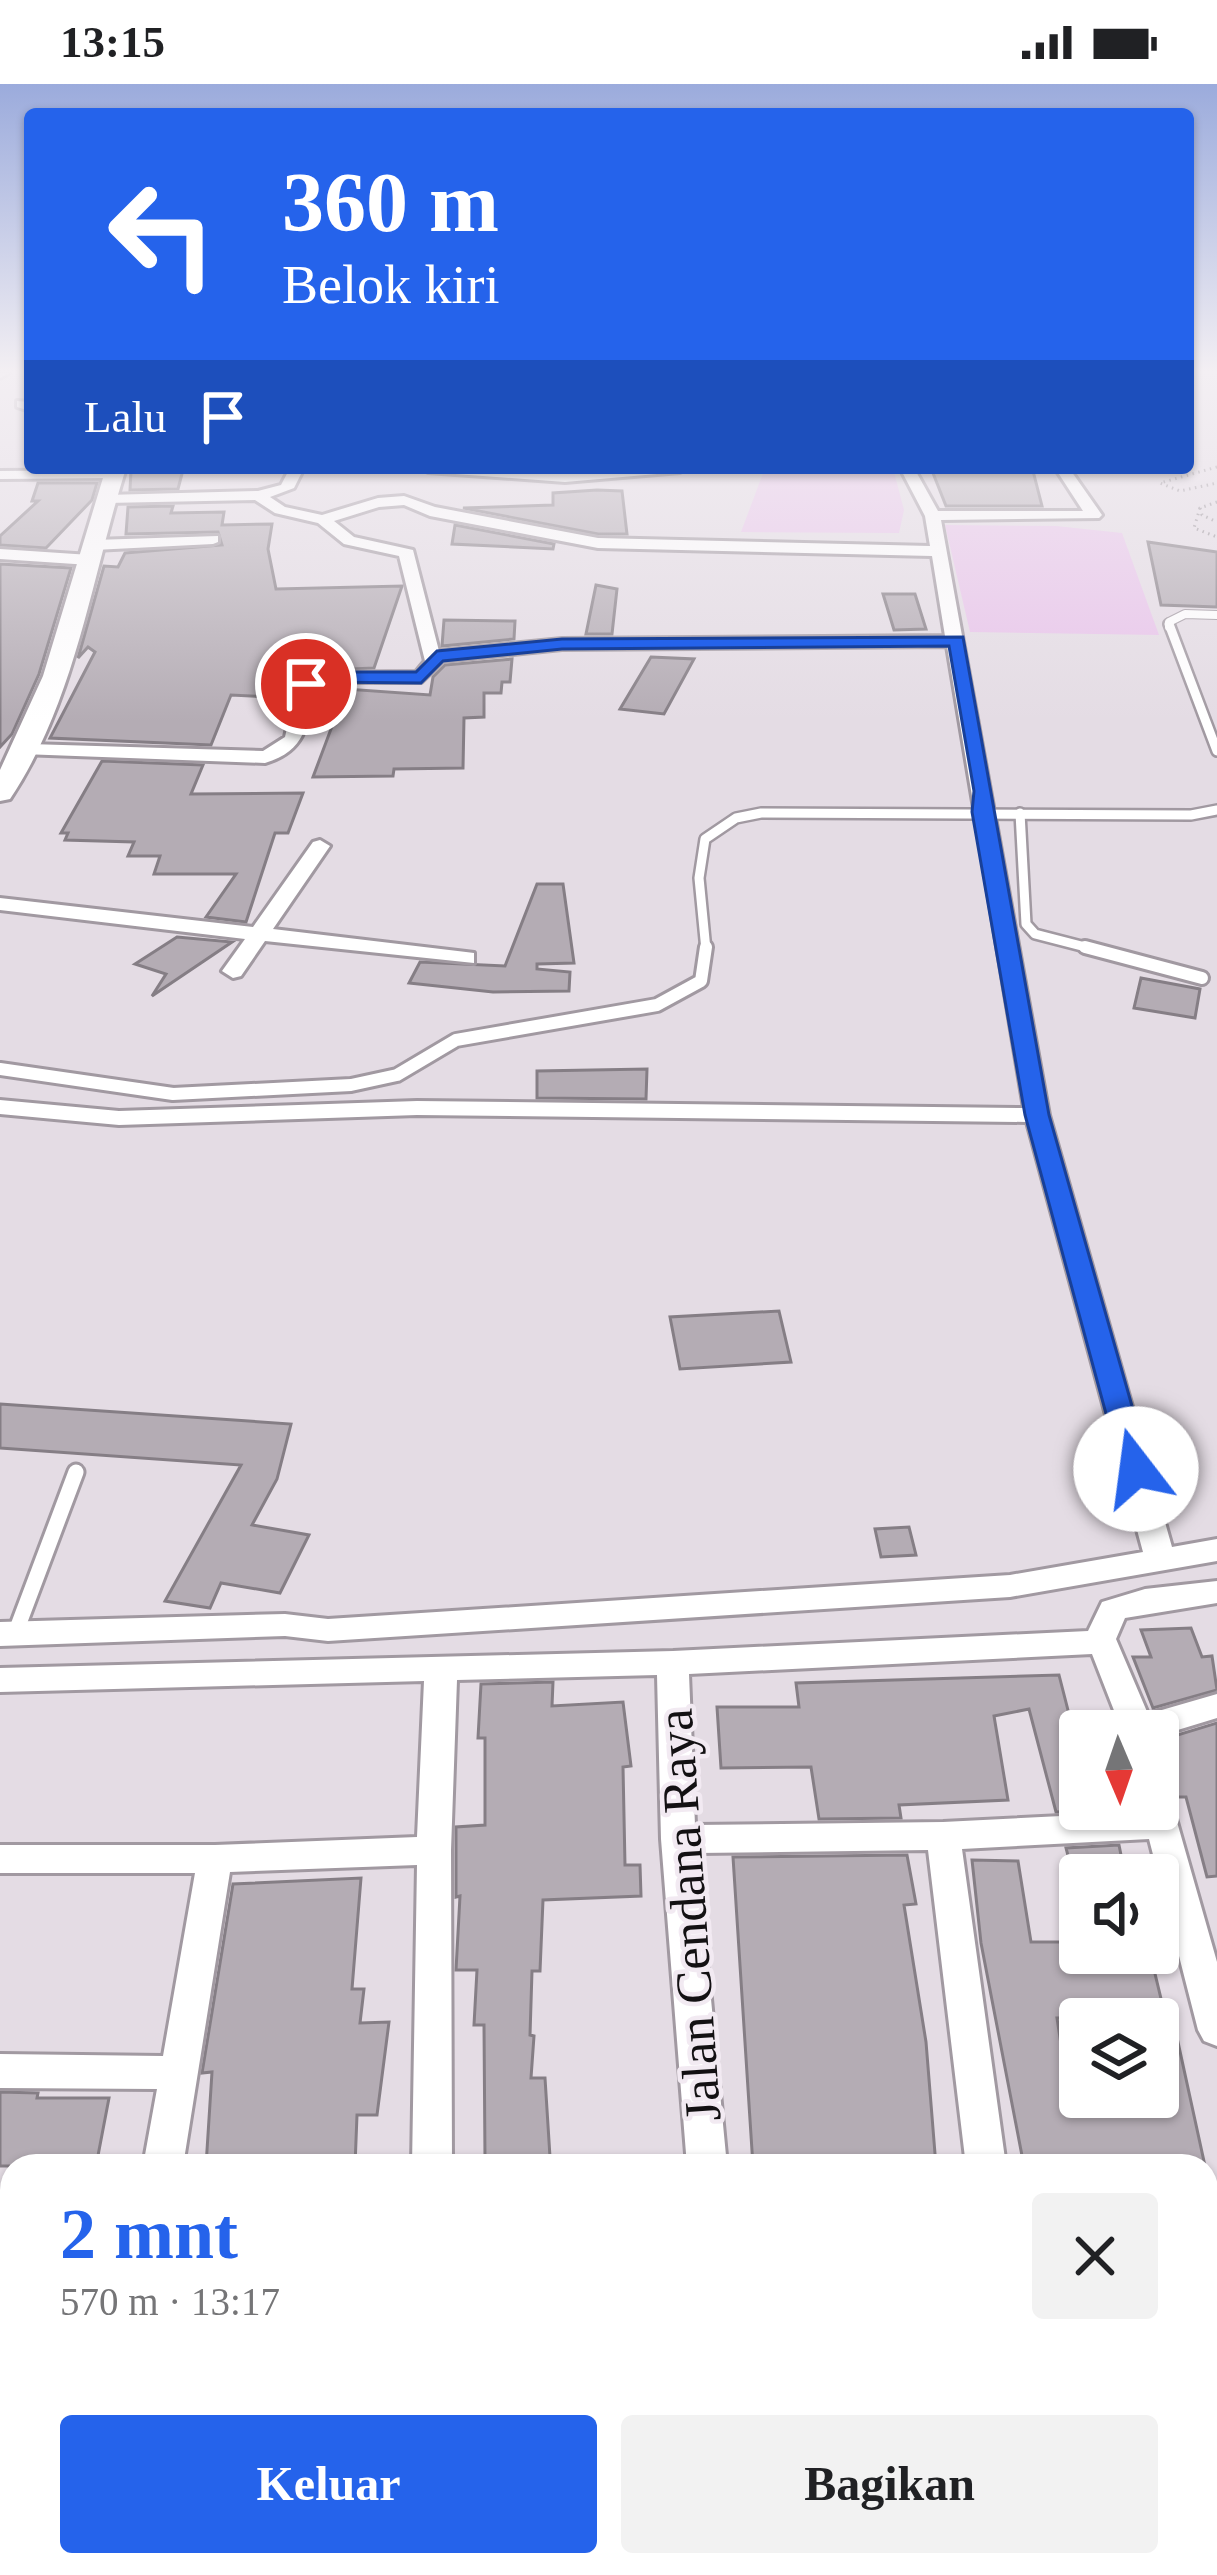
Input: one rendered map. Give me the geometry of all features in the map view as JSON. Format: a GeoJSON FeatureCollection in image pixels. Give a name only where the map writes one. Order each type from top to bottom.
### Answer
{"type":"FeatureCollection","features":[{"type":"Feature","properties":{"kind":"main road"},"geometry":{"type":"LineString","coordinates":[[0,793],[29,750],[70,638],[109,489]]}},
{"type":"Feature","properties":{"kind":"street"},"geometry":{"type":"LineString","coordinates":[[202,489],[258,495],[282,489]]}},
{"type":"Feature","properties":{"kind":"street"},"geometry":{"type":"LineString","coordinates":[[919,489],[934,516],[1037,1115],[1160,1557]]}},
{"type":"Feature","properties":{"kind":"street"},"geometry":{"type":"LineString","coordinates":[[934,516],[1094,515],[1076,489]]}},
{"type":"Feature","properties":{"kind":"street"},"geometry":{"type":"LineString","coordinates":[[258,495],[280,511],[323,520],[349,541],[407,553],[410,592],[423,616],[433,661]]}},
{"type":"Feature","properties":{"kind":"street"},"geometry":{"type":"LineString","coordinates":[[323,520],[379,500],[415,500],[430,511],[598,543],[940,551]]}},
{"type":"Feature","properties":{"kind":"street"},"geometry":{"type":"LineString","coordinates":[[0,554],[92,553],[213,539]]}},
{"type":"Feature","properties":{"kind":"street"},"geometry":{"type":"LineString","coordinates":[[29,750],[266,757],[293,744],[306,684],[316,677],[421,677],[433,661],[460,652],[562,644],[957,641]]}},
{"type":"Feature","properties":{"kind":"street"},"geometry":{"type":"LineString","coordinates":[[233,971],[320,846]]}},
{"type":"Feature","properties":{"kind":"street"},"geometry":{"type":"LineString","coordinates":[[0,904],[466,958]]}},
{"type":"Feature","properties":{"kind":"street"},"geometry":{"type":"LineString","coordinates":[[0,1107],[119,1118],[417,1108],[1037,1115]]}},
{"type":"Feature","properties":{"kind":"street"},"geometry":{"type":"LineString","coordinates":[[7,1634],[285,1625],[328,1630],[1010,1586],[1217,1550]]}},
{"type":"Feature","properties":{"kind":"street"},"geometry":{"type":"LineString","coordinates":[[1099,1642],[1113,1610],[1145,1600],[1217,1592]]}},
{"type":"Feature","properties":{"kind":"street"},"geometry":{"type":"LineString","coordinates":[[0,1680],[673,1663],[1099,1642]]}},
{"type":"Feature","properties":{"kind":"street"},"geometry":{"type":"LineString","coordinates":[[1099,1642],[1108,1652],[1130,1710]]}},
{"type":"Feature","properties":{"kind":"street","name":"Jalan Cendana Raya"},"geometry":{"type":"LineString","coordinates":[[673,1663],[679,1840],[706,2154]]}},
{"type":"Feature","properties":{"kind":"street"},"geometry":{"type":"LineString","coordinates":[[432,2154],[434,1850],[441,1669]]}},
{"type":"Feature","properties":{"kind":"street"},"geometry":{"type":"LineString","coordinates":[[1179,1718],[1217,1706]]}},
{"type":"Feature","properties":{"kind":"street"},"geometry":{"type":"LineString","coordinates":[[679,1840],[943,1836],[1059,1825]]}},
{"type":"Feature","properties":{"kind":"street"},"geometry":{"type":"LineString","coordinates":[[1166,1830],[1204,1916],[1217,2030]]}},
{"type":"Feature","properties":{"kind":"street"},"geometry":{"type":"LineString","coordinates":[[943,1836],[984,2154]]}},
{"type":"Feature","properties":{"kind":"street"},"geometry":{"type":"LineString","coordinates":[[0,1859],[434,1850]]}},
{"type":"Feature","properties":{"kind":"street"},"geometry":{"type":"LineString","coordinates":[[166,2154],[215,1858]]}},
{"type":"Feature","properties":{"kind":"street"},"geometry":{"type":"LineString","coordinates":[[0,2071],[178,2073]]}},
{"type":"Feature","properties":{"kind":"lane"},"geometry":{"type":"LineString","coordinates":[[1216,748],[1168,628],[1169,622],[1185,614],[1217,615]]}},
{"type":"Feature","properties":{"kind":"lane"},"geometry":{"type":"LineString","coordinates":[[0,1069],[172,1094],[351,1085],[397,1075],[456,1040],[657,1005],[701,981],[707,963],[698,878],[705,838],[736,818],[761,813],[1191,815],[1217,811]]}},
{"type":"Feature","properties":{"kind":"lane"},"geometry":{"type":"LineString","coordinates":[[1020,813],[1026,924],[1035,934],[1202,978]]}},
{"type":"Feature","properties":{"kind":"lane"},"geometry":{"type":"LineString","coordinates":[[7,1634],[76,1472]]}},
{"type":"Feature","properties":{"kind":"path"},"geometry":{"type":"LineString","coordinates":[[1200,508],[1217,502]]}},
{"type":"Feature","properties":{"kind":"path"},"geometry":{"type":"LineString","coordinates":[[1200,508],[1202,515],[1217,522]]}},
{"type":"Feature","properties":{"kind":"path"},"geometry":{"type":"LineString","coordinates":[[1200,508],[1195,528],[1217,537]]}},
{"type":"Feature","properties":{"kind":"shaded area"},"geometry":{"type":"Polygon","coordinates":[[[757,489],[899,489],[904,510],[899,533],[741,532],[757,489]]]}},
{"type":"Feature","properties":{"kind":"shaded area"},"geometry":{"type":"Polygon","coordinates":[[[945,525],[1056,526],[1122,533],[1159,635],[970,632],[945,525]]]}},
{"type":"Feature","properties":{"kind":"building"},"geometry":{"type":"Polygon","coordinates":[[[36,489],[95,489],[92,500],[46,548],[0,545],[0,536],[38,501],[32,501],[36,489]]]}},
{"type":"Feature","properties":{"kind":"building"},"geometry":{"type":"Polygon","coordinates":[[[939,489],[1038,489],[1042,506],[946,506],[939,489]]]}},
{"type":"Feature","properties":{"kind":"building"},"geometry":{"type":"Polygon","coordinates":[[[622,491],[627,534],[598,534],[463,508],[553,505],[553,493],[622,491]]]}},
{"type":"Feature","properties":{"kind":"building"},"geometry":{"type":"Polygon","coordinates":[[[173,506],[171,513],[224,512],[222,525],[272,524],[268,549],[276,589],[402,586],[374,668],[283,672],[270,697],[231,695],[211,745],[50,738],[95,652],[88,647],[78,658],[104,566],[118,567],[125,553],[222,545],[218,532],[126,534],[128,507],[173,506]]]}},
{"type":"Feature","properties":{"kind":"building"},"geometry":{"type":"Polygon","coordinates":[[[455,525],[554,544],[553,549],[452,544],[455,525]]]}},
{"type":"Feature","properties":{"kind":"building"},"geometry":{"type":"Polygon","coordinates":[[[1148,542],[1217,552],[1217,607],[1161,605],[1148,542]]]}},
{"type":"Feature","properties":{"kind":"building"},"geometry":{"type":"Polygon","coordinates":[[[0,564],[71,568],[39,674],[12,734],[0,747],[0,564]]]}},
{"type":"Feature","properties":{"kind":"building"},"geometry":{"type":"Polygon","coordinates":[[[596,585],[617,589],[612,634],[586,634],[596,585]]]}},
{"type":"Feature","properties":{"kind":"building"},"geometry":{"type":"Polygon","coordinates":[[[883,594],[915,594],[926,629],[894,630],[883,594]]]}},
{"type":"Feature","properties":{"kind":"building"},"geometry":{"type":"Polygon","coordinates":[[[444,620],[515,621],[514,639],[442,646],[444,620]]]}},
{"type":"Feature","properties":{"kind":"building"},"geometry":{"type":"Polygon","coordinates":[[[651,657],[694,659],[664,714],[620,709],[651,657]]]}},
{"type":"Feature","properties":{"kind":"building"},"geometry":{"type":"Polygon","coordinates":[[[512,659],[510,682],[502,682],[501,693],[484,693],[484,717],[464,718],[463,768],[394,769],[393,776],[313,777],[346,689],[430,695],[433,677],[445,665],[512,659]]]}},
{"type":"Feature","properties":{"kind":"building"},"geometry":{"type":"Polygon","coordinates":[[[102,761],[203,765],[191,794],[303,793],[288,833],[275,833],[246,922],[206,917],[236,874],[154,874],[160,856],[128,856],[134,842],[65,840],[68,833],[61,833],[102,761]]]}},
{"type":"Feature","properties":{"kind":"building"},"geometry":{"type":"Polygon","coordinates":[[[537,884],[563,884],[574,963],[537,964],[537,969],[570,972],[569,991],[493,992],[409,983],[420,962],[505,966],[537,884]]]}},
{"type":"Feature","properties":{"kind":"building"},"geometry":{"type":"Polygon","coordinates":[[[177,937],[232,942],[152,996],[166,974],[135,964],[177,937]]]}},
{"type":"Feature","properties":{"kind":"building"},"geometry":{"type":"Polygon","coordinates":[[[1141,978],[1200,989],[1195,1018],[1134,1008],[1141,978]]]}},
{"type":"Feature","properties":{"kind":"building"},"geometry":{"type":"Polygon","coordinates":[[[647,1069],[646,1099],[537,1098],[537,1071],[647,1069]]]}},
{"type":"Feature","properties":{"kind":"building"},"geometry":{"type":"Polygon","coordinates":[[[779,1311],[791,1362],[680,1369],[670,1317],[779,1311]]]}},
{"type":"Feature","properties":{"kind":"building"},"geometry":{"type":"Polygon","coordinates":[[[0,1404],[291,1424],[277,1479],[252,1525],[309,1535],[280,1593],[221,1583],[210,1608],[165,1601],[241,1465],[0,1448],[0,1404]]]}},
{"type":"Feature","properties":{"kind":"building"},"geometry":{"type":"Polygon","coordinates":[[[909,1527],[916,1555],[881,1557],[875,1529],[909,1527]]]}},
{"type":"Feature","properties":{"kind":"building"},"geometry":{"type":"Polygon","coordinates":[[[1191,1628],[1202,1657],[1212,1656],[1217,1690],[1153,1708],[1133,1657],[1151,1657],[1141,1630],[1191,1628]]]}},
{"type":"Feature","properties":{"kind":"building"},"geometry":{"type":"Polygon","coordinates":[[[1059,1675],[1068,1710],[1059,1710],[1059,1812],[1029,1709],[994,1716],[1008,1800],[899,1805],[901,1818],[819,1819],[811,1767],[721,1768],[717,1707],[799,1707],[796,1683],[1059,1675]]]}},
{"type":"Feature","properties":{"kind":"building"},"geometry":{"type":"Polygon","coordinates":[[[553,1682],[552,1706],[623,1702],[631,1766],[623,1767],[625,1865],[640,1865],[641,1896],[543,1900],[540,1971],[532,1971],[531,2078],[545,2078],[550,2154],[485,2154],[484,2025],[474,2025],[477,1970],[456,1970],[460,1896],[456,1897],[456,1827],[485,1825],[485,1738],[478,1738],[481,1684],[553,1682]]]}},
{"type":"Feature","properties":{"kind":"building"},"geometry":{"type":"Polygon","coordinates":[[[1217,1723],[1217,1876],[1207,1877],[1186,1797],[1179,1797],[1179,1735],[1217,1723]]]}},
{"type":"Feature","properties":{"kind":"building"},"geometry":{"type":"Polygon","coordinates":[[[1119,1845],[1121,1854],[1068,1854],[1066,1848],[1119,1845]]]}},
{"type":"Feature","properties":{"kind":"building"},"geometry":{"type":"Polygon","coordinates":[[[907,1855],[916,1904],[904,1905],[926,2042],[935,2154],[752,2154],[733,1857],[907,1855]]]}},
{"type":"Feature","properties":{"kind":"building"},"geometry":{"type":"Polygon","coordinates":[[[972,1860],[1018,1861],[1031,1942],[1059,1942],[1059,1974],[1155,1974],[1161,1998],[1059,1998],[1059,2118],[1179,2118],[1179,2047],[1202,2154],[1022,2154],[981,1943],[972,1860]]]}},
{"type":"Feature","properties":{"kind":"building"},"geometry":{"type":"Polygon","coordinates":[[[361,1878],[352,1989],[364,1989],[360,2023],[389,2022],[377,2115],[357,2115],[355,2154],[207,2154],[212,2072],[202,2073],[233,1884],[361,1878]]]}},
{"type":"Feature","properties":{"kind":"building"},"geometry":{"type":"Polygon","coordinates":[[[0,2092],[38,2093],[37,2098],[109,2098],[98,2154],[0,2154],[0,2092]]]}},
{"type":"Feature","properties":{"kind":"route"},"geometry":{"type":"LineString","coordinates":[[306,684],[316,677],[421,677],[437,656],[562,644],[957,641],[984,791],[982,812],[1037,1115],[1136,1469]]}}]}
